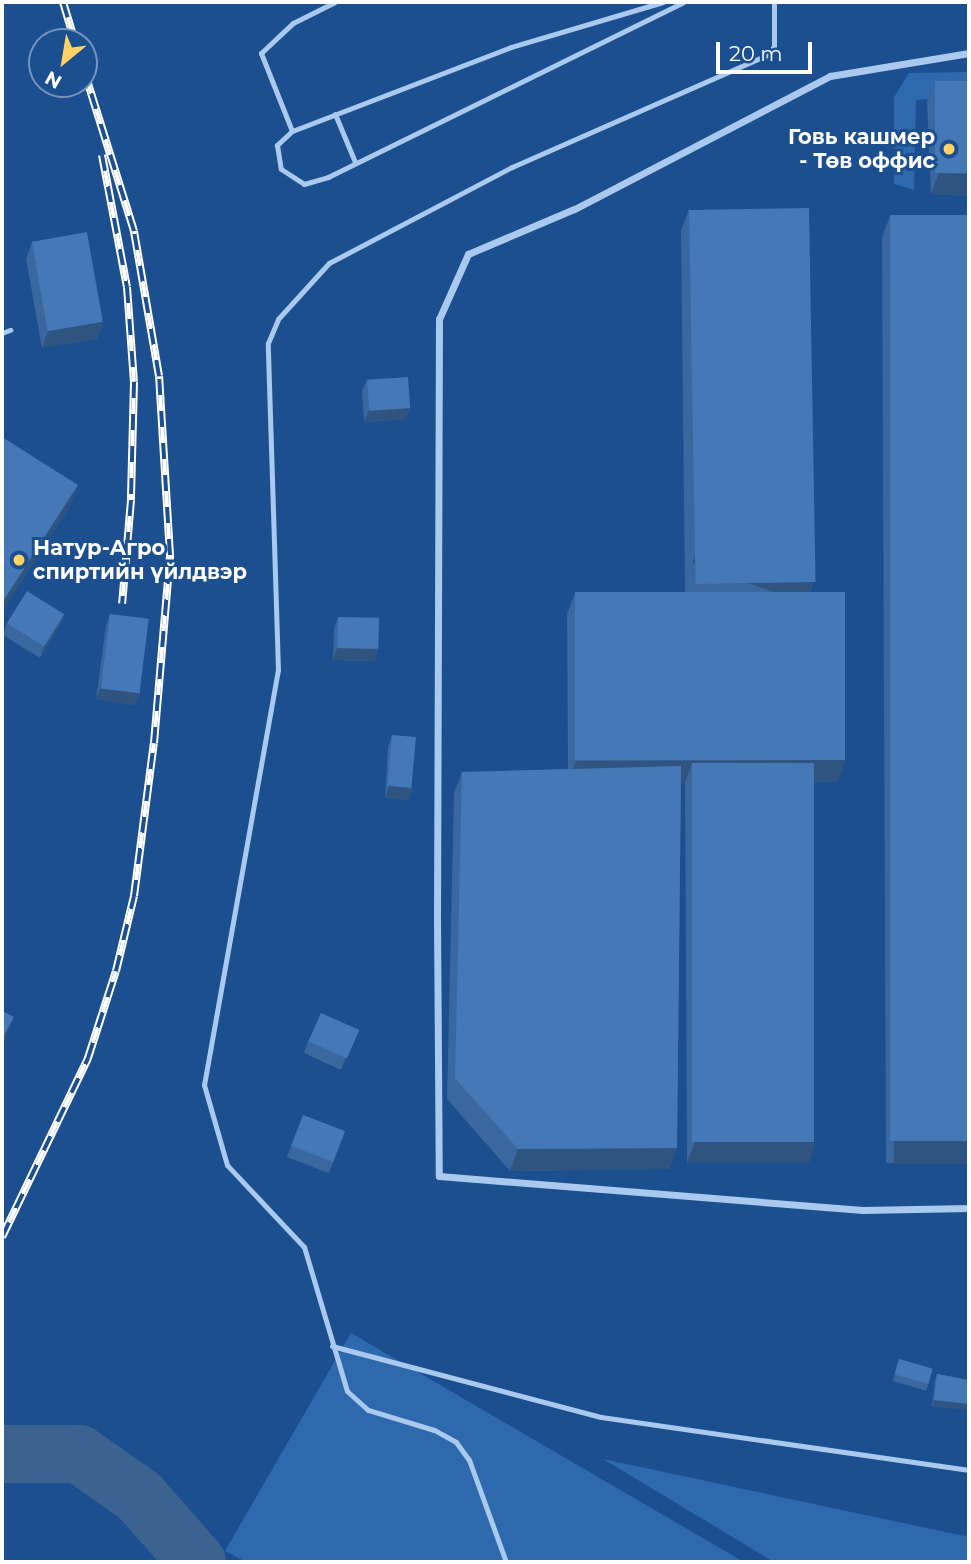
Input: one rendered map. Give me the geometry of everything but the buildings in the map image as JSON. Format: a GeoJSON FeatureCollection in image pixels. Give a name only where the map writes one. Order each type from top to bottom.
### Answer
{"type":"FeatureCollection","features":[{"type":"Feature","properties":{"kind":"street"},"geometry":{"type":"LineString","coordinates":[[969,53],[830,76],[574,209],[468,254],[439,319],[441,723],[437,918],[439,1176],[863,1210],[969,1208]]}},
{"type":"Feature","properties":{"kind":"lane"},"geometry":{"type":"LineString","coordinates":[[292,131],[261,53],[293,23],[335,2]]}},
{"type":"Feature","properties":{"kind":"lane"},"geometry":{"type":"LineString","coordinates":[[663,2],[511,47],[292,131],[277,145],[281,169],[304,184],[355,162],[683,2]]}},
{"type":"Feature","properties":{"kind":"lane"},"geometry":{"type":"LineString","coordinates":[[506,1562],[469,1460],[456,1442],[355,1403],[332,1346],[304,1247],[227,1166],[204,1085],[278,670],[268,343],[278,319],[329,263],[512,167],[769,54],[775,46],[774,2]]}},
{"type":"Feature","properties":{"kind":"lane"},"geometry":{"type":"LineString","coordinates":[[335,114],[355,162]]}},
{"type":"Feature","properties":{"kind":"lane"},"geometry":{"type":"LineString","coordinates":[[2,333],[10,330]]}},
{"type":"Feature","properties":{"kind":"lane"},"geometry":{"type":"LineString","coordinates":[[332,1346],[601,1418],[969,1470]]}},
{"type":"Feature","properties":{"kind":"shaded area"},"geometry":{"type":"Polygon","coordinates":[[[969,72],[969,96],[916,100],[914,190],[894,184],[894,97],[909,73],[969,72]]]}},
{"type":"Feature","properties":{"kind":"shaded area"},"geometry":{"type":"Polygon","coordinates":[[[351,1333],[744,1562],[246,1562],[225,1551],[351,1333]]]}},
{"type":"Feature","properties":{"kind":"shaded area"},"geometry":{"type":"Polygon","coordinates":[[[603,1459],[969,1537],[969,1562],[774,1562],[603,1459]]]}},
{"type":"Feature","properties":{"kind":"waterway"},"geometry":{"type":"LineString","coordinates":[[2,1454],[79,1454],[139,1496],[197,1562]]}},
{"type":"Feature","properties":{"kind":"railway"},"geometry":{"type":"LineString","coordinates":[[63,2],[71,28]]}},
{"type":"Feature","properties":{"kind":"railway"},"geometry":{"type":"LineString","coordinates":[[2,1237],[88,1058],[116,971],[134,896],[154,743],[170,555],[159,376],[134,231],[93,98]]}},
{"type":"Feature","properties":{"kind":"railway"},"geometry":{"type":"LineString","coordinates":[[102,155],[127,287],[134,382],[131,500],[122,604]]}},
{"type":"Feature","properties":{"kind":"place","name":"Говь кашмер - Төв оффис"},"geometry":{"type":"Point","coordinates":[949,149]}},
{"type":"Feature","properties":{"kind":"place","name":"Натур-Агро спиртийн үйлдвэр"},"geometry":{"type":"Point","coordinates":[19,560]}}]}
